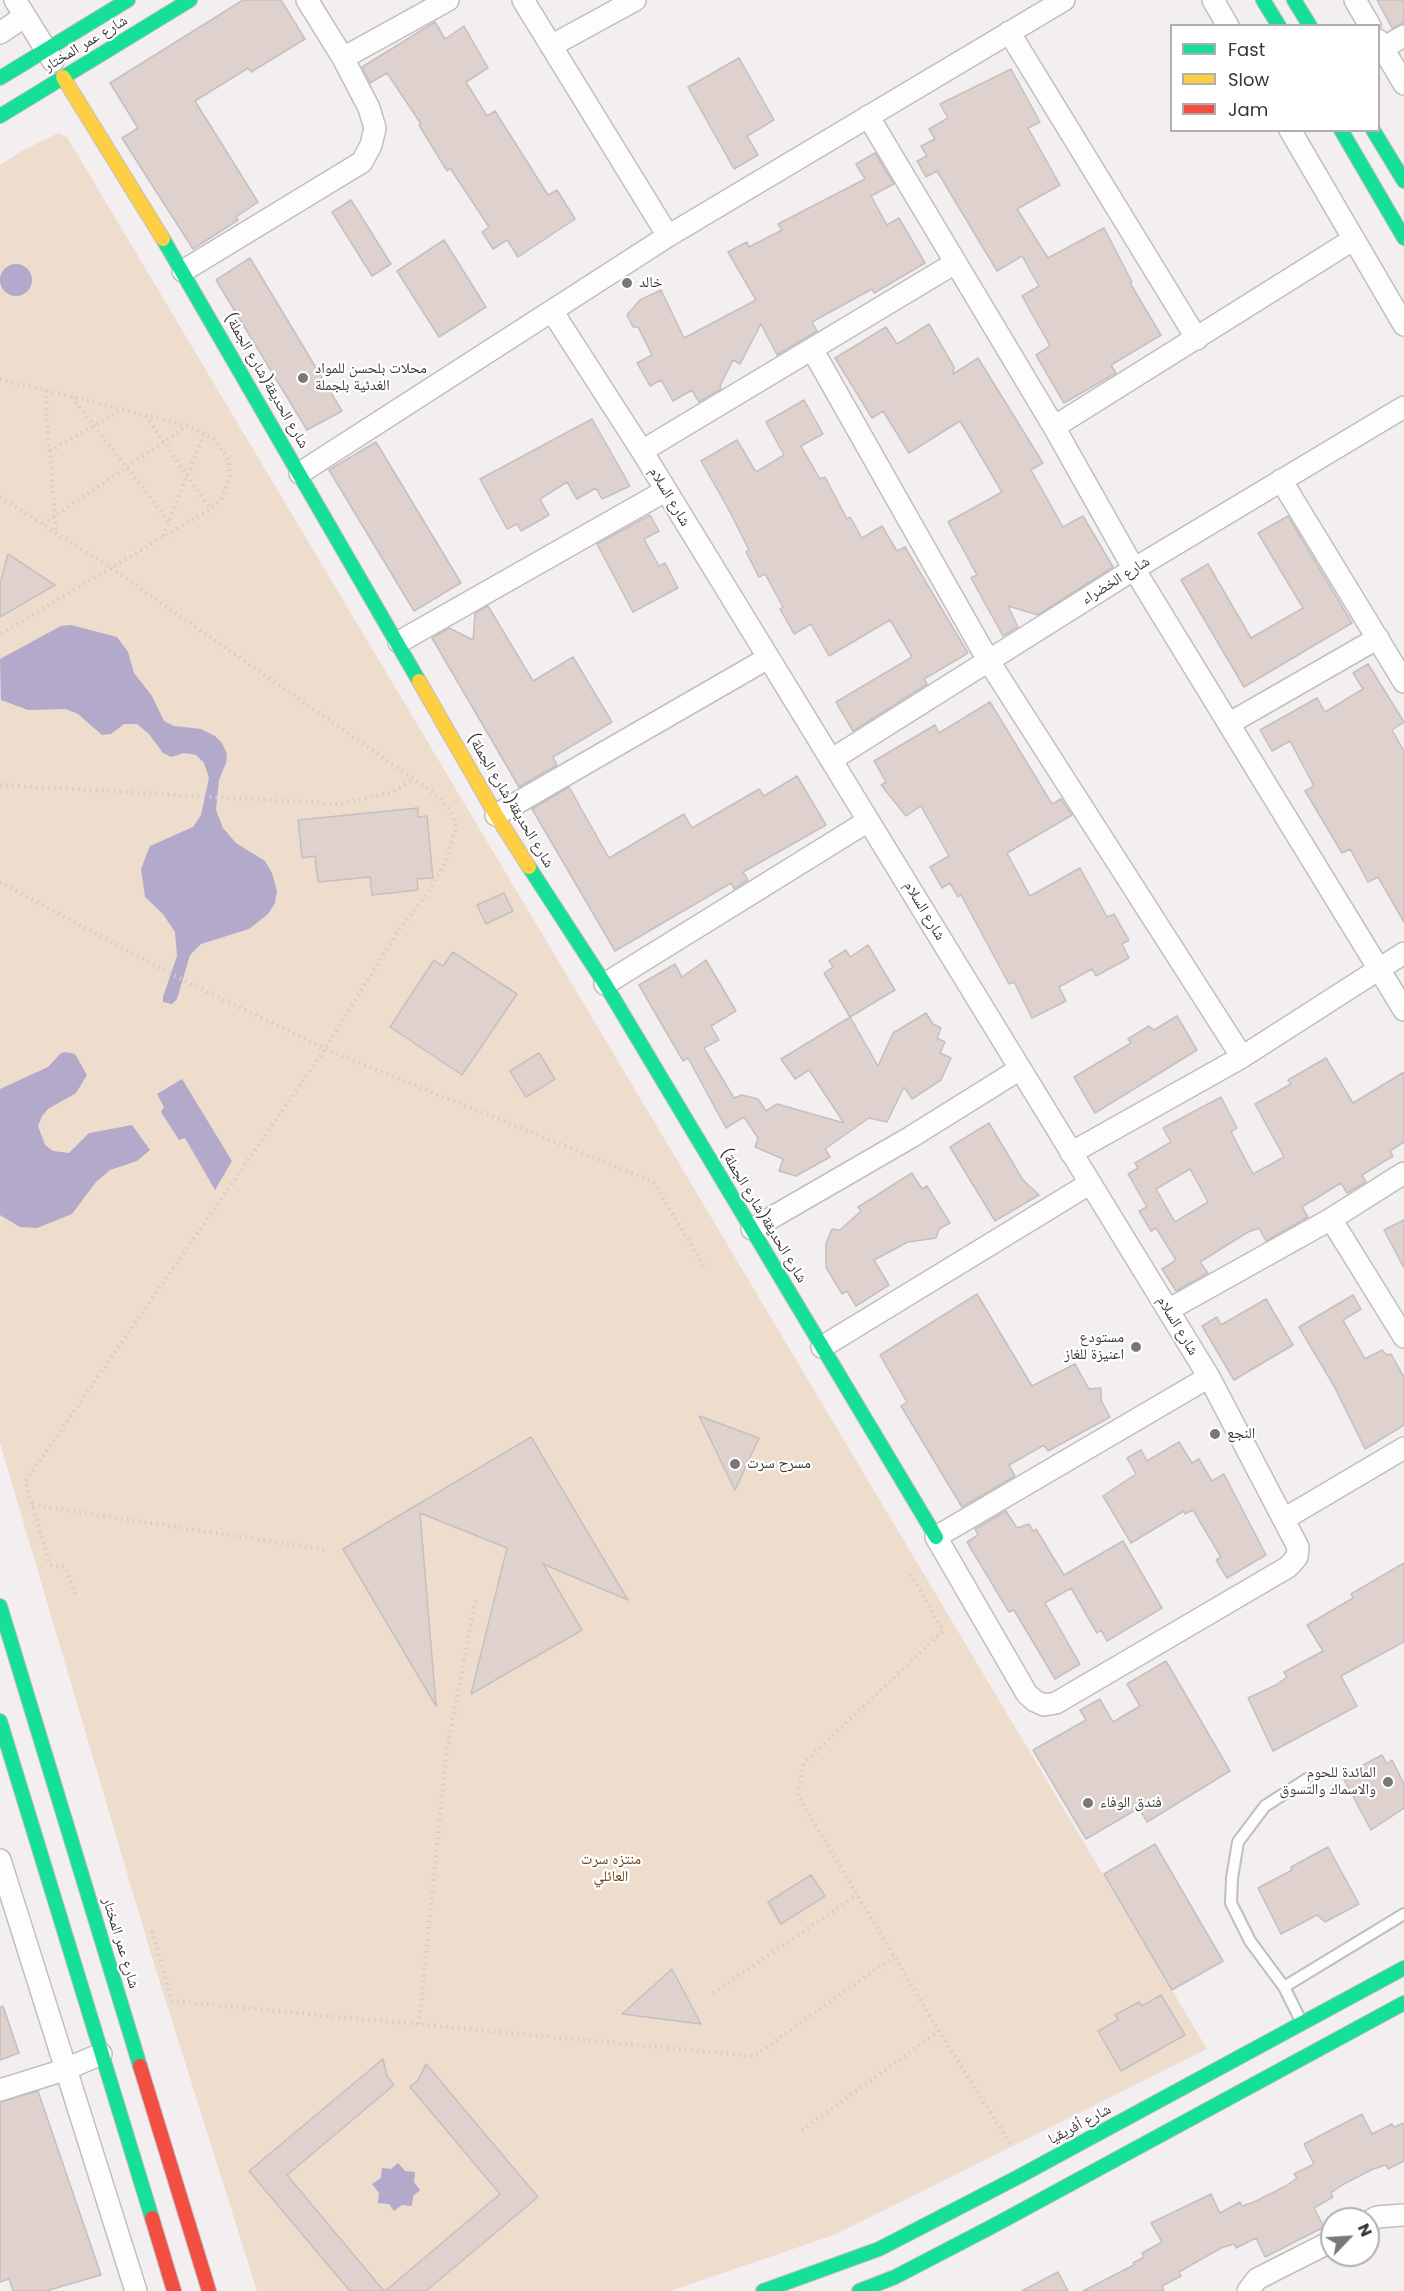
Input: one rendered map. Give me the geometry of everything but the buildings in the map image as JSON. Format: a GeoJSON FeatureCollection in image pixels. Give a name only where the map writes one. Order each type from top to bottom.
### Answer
{"type":"FeatureCollection","features":[{"type":"Feature","properties":{"kind":"main road"},"geometry":{"type":"LineString","coordinates":[[0,78],[128,0]]}},
{"type":"Feature","properties":{"kind":"main road","name":"شارع عمر المختار"},"geometry":{"type":"LineString","coordinates":[[0,116],[190,0]]}},
{"type":"Feature","properties":{"kind":"main road"},"geometry":{"type":"LineString","coordinates":[[1263,0],[1277,24]]}},
{"type":"Feature","properties":{"kind":"main road"},"geometry":{"type":"LineString","coordinates":[[1294,0],[1309,24]]}},
{"type":"Feature","properties":{"kind":"main road","name":"شارع الحديقة(شارع الجملة)"},"geometry":{"type":"LineString","coordinates":[[63,77],[183,271],[399,642],[496,814],[605,984],[936,1537]]}},
{"type":"Feature","properties":{"kind":"main road"},"geometry":{"type":"LineString","coordinates":[[1342,132],[1404,238]]}},
{"type":"Feature","properties":{"kind":"main road"},"geometry":{"type":"LineString","coordinates":[[1374,132],[1404,182]]}},
{"type":"Feature","properties":{"kind":"main road","name":"شارع عمر المختار"},"geometry":{"type":"LineString","coordinates":[[0,1606],[208,2291]]}},
{"type":"Feature","properties":{"kind":"main road"},"geometry":{"type":"LineString","coordinates":[[0,1721],[174,2291]]}},
{"type":"Feature","properties":{"kind":"main road","name":"شارع أفريقيا"},"geometry":{"type":"LineString","coordinates":[[763,2291],[879,2248],[1020,2176],[1404,1968]]}},
{"type":"Feature","properties":{"kind":"main road"},"geometry":{"type":"LineString","coordinates":[[859,2291],[895,2277],[993,2226],[1404,2003]]}},
{"type":"Feature","properties":{"kind":"street"},"geometry":{"type":"LineString","coordinates":[[183,271],[362,162],[371,145],[375,128],[369,108],[344,58],[308,0]]}},
{"type":"Feature","properties":{"kind":"street"},"geometry":{"type":"LineString","coordinates":[[344,58],[448,0]]}},
{"type":"Feature","properties":{"kind":"street"},"geometry":{"type":"LineString","coordinates":[[523,0],[668,236]]}},
{"type":"Feature","properties":{"kind":"street"},"geometry":{"type":"LineString","coordinates":[[551,46],[635,0]]}},
{"type":"Feature","properties":{"kind":"street"},"geometry":{"type":"LineString","coordinates":[[300,473],[668,236],[1064,0]]}},
{"type":"Feature","properties":{"kind":"street"},"geometry":{"type":"LineString","coordinates":[[1213,0],[1227,24]]}},
{"type":"Feature","properties":{"kind":"street"},"geometry":{"type":"LineString","coordinates":[[1355,0],[1369,24]]}},
{"type":"Feature","properties":{"kind":"street"},"geometry":{"type":"LineString","coordinates":[[0,33],[20,8],[63,77]]}},
{"type":"Feature","properties":{"kind":"street"},"geometry":{"type":"LineString","coordinates":[[1009,32],[1197,339]]}},
{"type":"Feature","properties":{"kind":"street"},"geometry":{"type":"LineString","coordinates":[[1404,36],[1381,44],[1404,84]]}},
{"type":"Feature","properties":{"kind":"street"},"geometry":{"type":"LineString","coordinates":[[868,116],[1054,427],[1134,569],[1404,1010]]}},
{"type":"Feature","properties":{"kind":"street"},"geometry":{"type":"LineString","coordinates":[[1291,132],[1404,325]]}},
{"type":"Feature","properties":{"kind":"street"},"geometry":{"type":"LineString","coordinates":[[1054,427],[1354,238]]}},
{"type":"Feature","properties":{"kind":"street"},"geometry":{"type":"LineString","coordinates":[[642,451],[955,263]]}},
{"type":"Feature","properties":{"kind":"street","name":"شارع السلام"},"geometry":{"type":"LineString","coordinates":[[552,311],[642,451],[1209,1377],[1298,1547],[1297,1557],[1288,1568],[1056,1703],[1044,1705],[1027,1694],[936,1537]]}},
{"type":"Feature","properties":{"kind":"street"},"geometry":{"type":"LineString","coordinates":[[812,349],[988,660],[1242,1057]]}},
{"type":"Feature","properties":{"kind":"street","name":"شارع الخضراء"},"geometry":{"type":"LineString","coordinates":[[831,760],[1134,569],[1404,407]]}},
{"type":"Feature","properties":{"kind":"street"},"geometry":{"type":"LineString","coordinates":[[1281,480],[1404,682]]}},
{"type":"Feature","properties":{"kind":"street"},"geometry":{"type":"LineString","coordinates":[[399,642],[665,491]]}},
{"type":"Feature","properties":{"kind":"street"},"geometry":{"type":"LineString","coordinates":[[1230,723],[1378,638]]}},
{"type":"Feature","properties":{"kind":"street"},"geometry":{"type":"LineString","coordinates":[[496,814],[768,658]]}},
{"type":"Feature","properties":{"kind":"street"},"geometry":{"type":"LineString","coordinates":[[605,984],[868,820]]}},
{"type":"Feature","properties":{"kind":"street"},"geometry":{"type":"LineString","coordinates":[[1071,1153],[1242,1057],[1404,953]]}},
{"type":"Feature","properties":{"kind":"street"},"geometry":{"type":"LineString","coordinates":[[752,1229],[911,1137],[1020,1069]]}},
{"type":"Feature","properties":{"kind":"street"},"geometry":{"type":"LineString","coordinates":[[1168,1310],[1331,1219],[1404,1173]]}},
{"type":"Feature","properties":{"kind":"street"},"geometry":{"type":"LineString","coordinates":[[822,1347],[1089,1184]]}},
{"type":"Feature","properties":{"kind":"street"},"geometry":{"type":"LineString","coordinates":[[1331,1219],[1404,1336]]}},
{"type":"Feature","properties":{"kind":"street"},"geometry":{"type":"LineString","coordinates":[[936,1537],[1209,1377]]}},
{"type":"Feature","properties":{"kind":"street"},"geometry":{"type":"LineString","coordinates":[[1284,1519],[1404,1448]]}},
{"type":"Feature","properties":{"kind":"street"},"geometry":{"type":"LineString","coordinates":[[0,1860],[64,2070],[136,2291]]}},
{"type":"Feature","properties":{"kind":"street"},"geometry":{"type":"LineString","coordinates":[[0,2090],[64,2070],[101,2054]]}},
{"type":"Feature","properties":{"kind":"street"},"geometry":{"type":"LineString","coordinates":[[1380,2217],[1404,2216]]}},
{"type":"Feature","properties":{"kind":"street"},"geometry":{"type":"LineString","coordinates":[[1248,2291],[1257,2279],[1320,2247]]}},
{"type":"Feature","properties":{"kind":"lane"},"geometry":{"type":"LineString","coordinates":[[1302,2023],[1284,1987],[1250,1941],[1232,1903],[1232,1878],[1238,1842],[1264,1806],[1307,1779]]}},
{"type":"Feature","properties":{"kind":"lane"},"geometry":{"type":"LineString","coordinates":[[1284,1987],[1404,1914]]}},
{"type":"Feature","properties":{"kind":"path"},"geometry":{"type":"LineString","coordinates":[[0,379],[188,426],[214,440],[229,460],[231,477],[222,498],[210,509],[0,634]]}},
{"type":"Feature","properties":{"kind":"path"},"geometry":{"type":"LineString","coordinates":[[45,390],[56,532]]}},
{"type":"Feature","properties":{"kind":"path"},"geometry":{"type":"LineString","coordinates":[[71,396],[169,522]]}},
{"type":"Feature","properties":{"kind":"path"},"geometry":{"type":"LineString","coordinates":[[50,451],[122,409]]}},
{"type":"Feature","properties":{"kind":"path"},"geometry":{"type":"LineString","coordinates":[[146,415],[210,509]]}},
{"type":"Feature","properties":{"kind":"path"},"geometry":{"type":"LineString","coordinates":[[43,524],[188,426]]}},
{"type":"Feature","properties":{"kind":"path"},"geometry":{"type":"LineString","coordinates":[[162,538],[204,434]]}},
{"type":"Feature","properties":{"kind":"path"},"geometry":{"type":"LineString","coordinates":[[0,497],[111,568],[438,796],[450,810],[456,826],[447,859],[426,896],[400,928],[325,1049],[25,1482],[50,1565],[65,1567],[76,1596]]}},
{"type":"Feature","properties":{"kind":"path"},"geometry":{"type":"LineString","coordinates":[[0,785],[340,804],[393,792],[413,779]]}},
{"type":"Feature","properties":{"kind":"path"},"geometry":{"type":"LineString","coordinates":[[0,882],[175,976],[325,1049],[649,1180],[655,1184],[704,1268]]}},
{"type":"Feature","properties":{"kind":"path"},"geometry":{"type":"LineString","coordinates":[[32,1505],[328,1550]]}},
{"type":"Feature","properties":{"kind":"path"},"geometry":{"type":"LineString","coordinates":[[911,1574],[943,1631],[804,1763],[798,1796],[939,2031],[1010,2144]]}},
{"type":"Feature","properties":{"kind":"path"},"geometry":{"type":"LineString","coordinates":[[419,2024],[446,1756],[476,1597]]}},
{"type":"Feature","properties":{"kind":"path"},"geometry":{"type":"LineString","coordinates":[[713,1993],[857,1895]]}},
{"type":"Feature","properties":{"kind":"path"},"geometry":{"type":"LineString","coordinates":[[152,1931],[172,2001],[754,2056],[894,1956]]}},
{"type":"Feature","properties":{"kind":"path"},"geometry":{"type":"LineString","coordinates":[[802,2130],[939,2031]]}},
{"type":"Feature","properties":{"kind":"green space","name":"منتزه سرت العائلي"},"geometry":{"type":"Polygon","coordinates":[[[59,133],[67,137],[1207,2049],[834,2235],[670,2291],[257,2291],[151,1954],[0,1443],[0,165],[23,150],[59,133]]]}},
{"type":"Feature","properties":{"kind":"shaded area"},"geometry":{"type":"Polygon","coordinates":[[[16,264],[28,268],[32,280],[28,292],[16,296],[4,292],[0,280],[4,268],[16,264]]]}},
{"type":"Feature","properties":{"kind":"shaded area"},"geometry":{"type":"Polygon","coordinates":[[[71,625],[117,637],[128,652],[134,673],[152,696],[164,721],[174,726],[201,729],[215,736],[222,743],[227,754],[219,780],[216,810],[223,828],[236,843],[265,861],[272,873],[277,891],[275,903],[268,914],[249,929],[201,944],[190,955],[177,999],[172,1004],[163,1002],[163,997],[177,956],[175,932],[163,914],[145,897],[141,869],[150,846],[193,827],[201,815],[209,778],[204,763],[196,755],[184,753],[171,757],[163,753],[149,734],[137,724],[124,724],[111,734],[102,735],[78,714],[66,709],[28,710],[1,700],[0,659],[61,626],[71,625]]]}},
{"type":"Feature","properties":{"kind":"shaded area"},"geometry":{"type":"Polygon","coordinates":[[[61,1053],[75,1054],[87,1075],[76,1093],[48,1109],[42,1116],[38,1126],[45,1145],[53,1151],[69,1153],[89,1133],[132,1125],[150,1150],[137,1161],[110,1170],[96,1182],[72,1214],[37,1228],[20,1227],[0,1215],[0,1089],[48,1067],[61,1053]]]}},
{"type":"Feature","properties":{"kind":"shaded area"},"geometry":{"type":"Polygon","coordinates":[[[182,1079],[232,1161],[215,1190],[185,1138],[179,1140],[161,1112],[164,1107],[157,1094],[182,1079]]]}},
{"type":"Feature","properties":{"kind":"shaded area"},"geometry":{"type":"Polygon","coordinates":[[[398,2163],[405,2171],[415,2172],[414,2182],[420,2190],[413,2196],[412,2206],[402,2205],[394,2211],[389,2204],[378,2203],[379,2193],[372,2184],[381,2178],[382,2168],[391,2169],[398,2163]]]}},
{"type":"Feature","properties":{"kind":"traffic: fast"},"geometry":{"type":"LineString","coordinates":[[0,78],[128,0]]}},
{"type":"Feature","properties":{"kind":"traffic: fast"},"geometry":{"type":"LineString","coordinates":[[0,116],[190,0]]}},
{"type":"Feature","properties":{"kind":"traffic: fast"},"geometry":{"type":"LineString","coordinates":[[1263,0],[1278,24]]}},
{"type":"Feature","properties":{"kind":"traffic: fast"},"geometry":{"type":"LineString","coordinates":[[1294,0],[1309,24]]}},
{"type":"Feature","properties":{"kind":"traffic: fast"},"geometry":{"type":"LineString","coordinates":[[1342,132],[1404,238]]}},
{"type":"Feature","properties":{"kind":"traffic: fast"},"geometry":{"type":"LineString","coordinates":[[1374,132],[1404,181]]}},
{"type":"Feature","properties":{"kind":"traffic: fast"},"geometry":{"type":"LineString","coordinates":[[163,239],[419,681]]}},
{"type":"Feature","properties":{"kind":"traffic: fast"},"geometry":{"type":"LineString","coordinates":[[529,867],[605,984],[936,1537]]}},
{"type":"Feature","properties":{"kind":"traffic: fast"},"geometry":{"type":"LineString","coordinates":[[0,1606],[140,2066]]}},
{"type":"Feature","properties":{"kind":"traffic: fast"},"geometry":{"type":"LineString","coordinates":[[0,1721],[152,2218]]}},
{"type":"Feature","properties":{"kind":"traffic: fast"},"geometry":{"type":"LineString","coordinates":[[763,2291],[879,2249],[1020,2176],[1404,1968]]}},
{"type":"Feature","properties":{"kind":"traffic: fast"},"geometry":{"type":"LineString","coordinates":[[859,2291],[895,2277],[993,2226],[1404,2003]]}},
{"type":"Feature","properties":{"kind":"traffic: slow"},"geometry":{"type":"LineString","coordinates":[[63,77],[163,239]]}},
{"type":"Feature","properties":{"kind":"traffic: slow"},"geometry":{"type":"LineString","coordinates":[[419,681],[496,815],[529,867]]}},
{"type":"Feature","properties":{"kind":"traffic: jam"},"geometry":{"type":"LineString","coordinates":[[140,2066],[209,2291]]}},
{"type":"Feature","properties":{"kind":"traffic: jam"},"geometry":{"type":"LineString","coordinates":[[152,2218],[174,2291]]}},
{"type":"Feature","properties":{"kind":"place","name":"خالد"},"geometry":{"type":"Point","coordinates":[627,283]}},
{"type":"Feature","properties":{"kind":"place","name":"محلات بلحسن للمواد الغدئية بلجملة"},"geometry":{"type":"Point","coordinates":[303,378]}},
{"type":"Feature","properties":{"kind":"place","name":"مستودع اعنيزة للغاز"},"geometry":{"type":"Point","coordinates":[1136,1347]}},
{"type":"Feature","properties":{"kind":"place","name":"النجع"},"geometry":{"type":"Point","coordinates":[1215,1434]}},
{"type":"Feature","properties":{"kind":"place","name":"مسرح سرت"},"geometry":{"type":"Point","coordinates":[735,1464]}},
{"type":"Feature","properties":{"kind":"place","name":"المائدة للحوم والاسماك والتسوق"},"geometry":{"type":"Point","coordinates":[1388,1782]}},
{"type":"Feature","properties":{"kind":"place","name":"فندق الوفاء"},"geometry":{"type":"Point","coordinates":[1088,1803]}}]}
